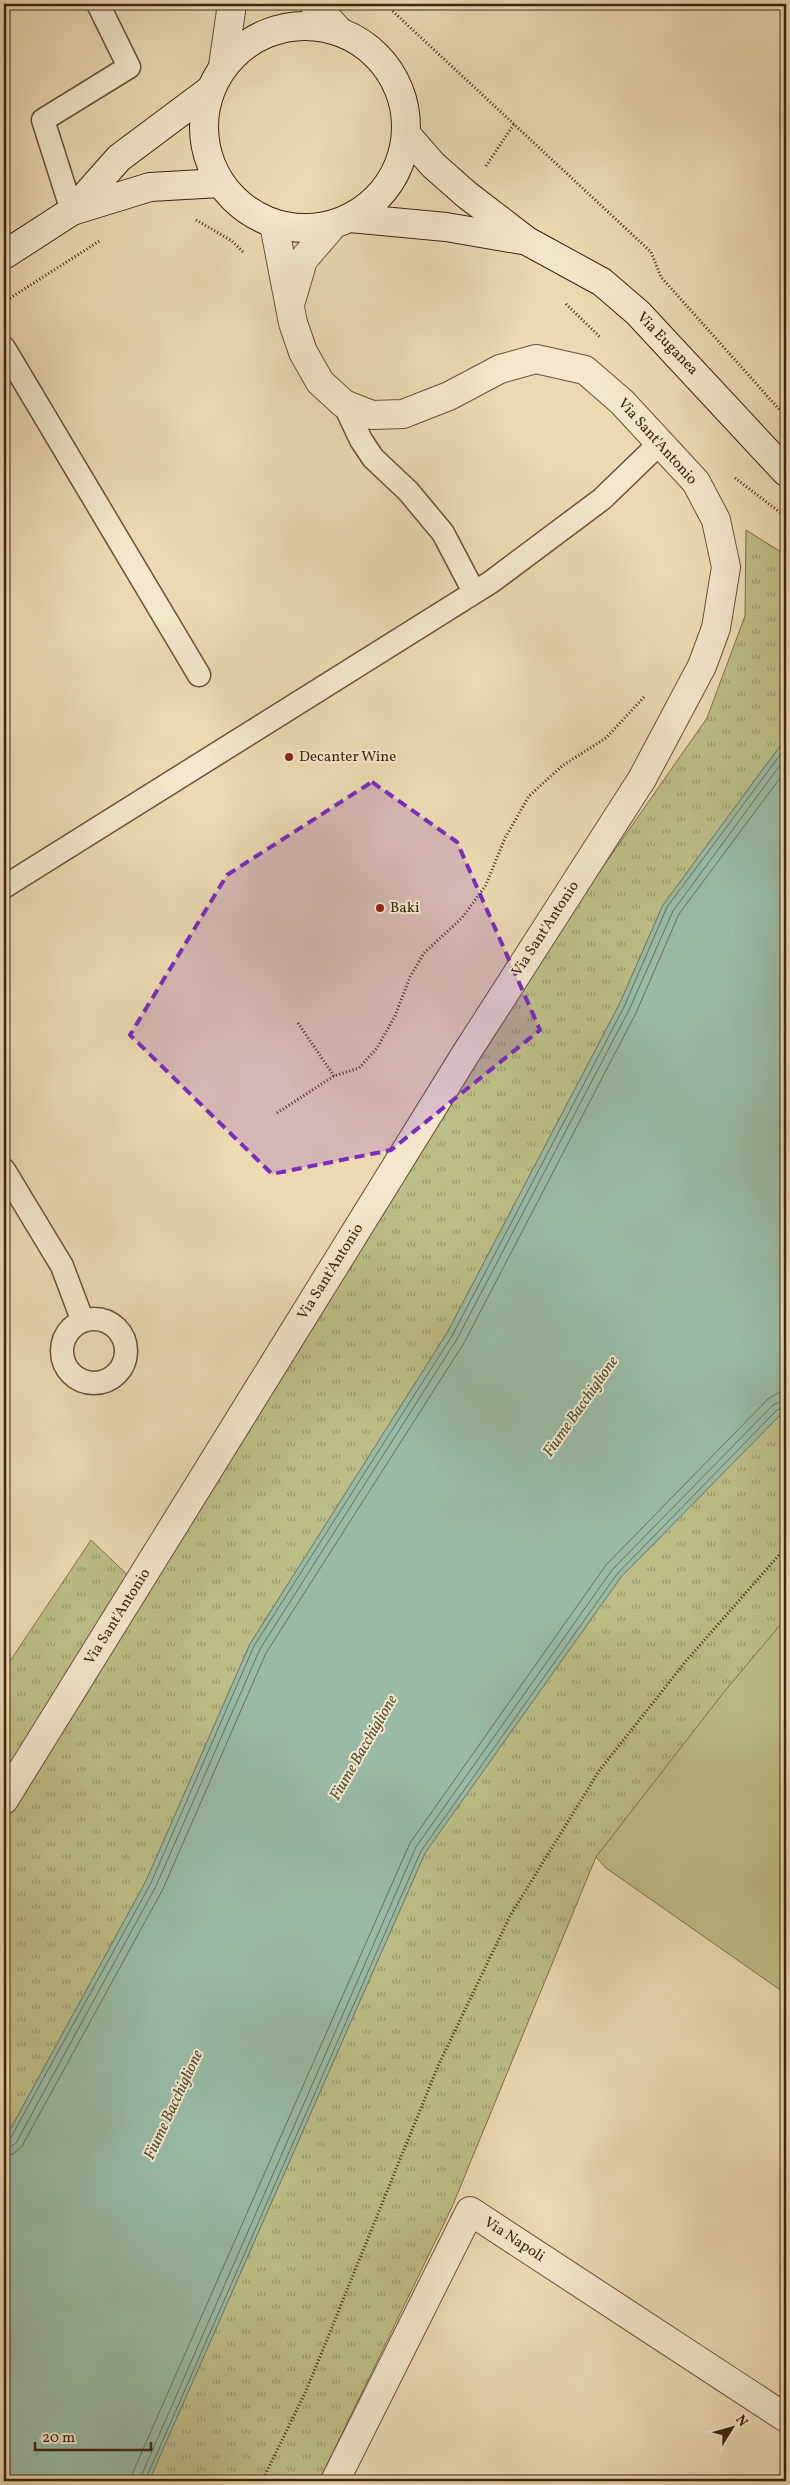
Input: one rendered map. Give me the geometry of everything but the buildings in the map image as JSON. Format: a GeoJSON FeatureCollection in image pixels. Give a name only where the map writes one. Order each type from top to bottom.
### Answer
{"type":"FeatureCollection","features":[{"type":"Feature","properties":{"kind":"street","name":"Via Euganea"},"geometry":{"type":"LineString","coordinates":[[223,66],[232,4]]}},
{"type":"Feature","properties":{"kind":"street","name":"Via Euganea"},"geometry":{"type":"LineString","coordinates":[[314,4],[339,31]]}},
{"type":"Feature","properties":{"kind":"street","name":"Via Euganea"},"geometry":{"type":"LineString","coordinates":[[342,221],[372,203],[389,184],[401,160],[406,134],[404,108],[396,83],[382,61],[362,43],[339,31],[307,25],[275,30],[246,44],[223,66],[210,90],[204,114],[203,138],[209,161],[220,183],[235,200],[253,214],[274,224],[304,228],[342,221],[446,227],[527,240]]}},
{"type":"Feature","properties":{"kind":"street"},"geometry":{"type":"LineString","coordinates":[[72,211],[119,158],[210,90]]}},
{"type":"Feature","properties":{"kind":"street","name":"Via Euganea"},"geometry":{"type":"LineString","coordinates":[[406,134],[433,165],[467,195],[527,240],[602,282],[638,313],[786,472]]}},
{"type":"Feature","properties":{"kind":"street"},"geometry":{"type":"LineString","coordinates":[[4,254],[72,211],[150,187],[220,183]]}},
{"type":"Feature","properties":{"kind":"street"},"geometry":{"type":"LineString","coordinates":[[289,308],[303,260],[342,221]]}},
{"type":"Feature","properties":{"kind":"street","name":"Via Sant'Antonio"},"geometry":{"type":"LineString","coordinates":[[4,1800],[465,1055],[642,779],[702,666],[716,628],[726,567],[716,520],[696,482],[622,402],[585,370],[536,359],[500,369],[449,396],[402,414],[372,415],[344,404],[320,382],[303,352],[289,308],[274,224]]}},
{"type":"Feature","properties":{"kind":"street","name":"Via Napoli"},"geometry":{"type":"LineString","coordinates":[[335,2481],[470,2211],[786,2418]]}},
{"type":"Feature","properties":{"kind":"lane"},"geometry":{"type":"LineString","coordinates":[[72,211],[43,120],[128,67],[98,4]]}},
{"type":"Feature","properties":{"kind":"lane"},"geometry":{"type":"LineString","coordinates":[[4,348],[199,675]]}},
{"type":"Feature","properties":{"kind":"lane"},"geometry":{"type":"LineString","coordinates":[[344,404],[361,440],[373,458],[422,506],[443,533],[474,592]]}},
{"type":"Feature","properties":{"kind":"lane"},"geometry":{"type":"LineString","coordinates":[[4,887],[474,592],[602,499],[660,443]]}},
{"type":"Feature","properties":{"kind":"lane"},"geometry":{"type":"LineString","coordinates":[[4,1170],[62,1266],[82,1319]]}},
{"type":"Feature","properties":{"kind":"path"},"geometry":{"type":"LineString","coordinates":[[385,4],[651,252],[661,277],[786,417]]}},
{"type":"Feature","properties":{"kind":"path"},"geometry":{"type":"LineString","coordinates":[[188,218],[196,219],[232,241],[250,260]]}},
{"type":"Feature","properties":{"kind":"path"},"geometry":{"type":"LineString","coordinates":[[4,302],[102,239]]}},
{"type":"Feature","properties":{"kind":"path"},"geometry":{"type":"LineString","coordinates":[[277,1113],[334,1076],[359,1068],[377,1048],[395,1016],[410,977],[424,953],[462,918],[486,885],[505,838],[530,796],[562,766],[606,738],[648,692]]}},
{"type":"Feature","properties":{"kind":"path"},"geometry":{"type":"LineString","coordinates":[[298,1023],[334,1076]]}},
{"type":"Feature","properties":{"kind":"path"},"geometry":{"type":"LineString","coordinates":[[262,2481],[306,2391],[438,2066],[510,1916],[599,1771],[686,1661],[786,1547]]}},
{"type":"Feature","properties":{"kind":"highlighted area"},"geometry":{"type":"Polygon","coordinates":[[[372,782],[457,842],[540,1030],[391,1150],[272,1174],[130,1035],[227,875],[372,782]]]}},
{"type":"Feature","properties":{"kind":"green space"},"geometry":{"type":"Polygon","coordinates":[[[746,530],[786,555],[786,738],[663,905],[619,1005],[447,1333],[250,1644],[146,1881],[4,2141],[4,1670],[91,1540],[139,1586],[471,1056],[707,718],[745,616],[746,530]]]}},
{"type":"Feature","properties":{"kind":"green space"},"geometry":{"type":"Polygon","coordinates":[[[786,1409],[786,1618],[596,1857],[452,2207],[319,2481],[149,2481],[425,1853],[621,1577],[786,1409]]]}},
{"type":"Feature","properties":{"kind":"green space"},"geometry":{"type":"Polygon","coordinates":[[[786,1618],[786,1994],[606,1868],[596,1857],[724,1692],[786,1618]]]}},
{"type":"Feature","properties":{"kind":"water","name":"Fiume Bacchiglione"},"geometry":{"type":"Polygon","coordinates":[[[786,738],[786,1409],[621,1577],[425,1853],[149,2481],[4,2481],[4,2141],[146,1881],[250,1644],[447,1333],[619,1005],[663,905],[786,738]]]}},
{"type":"Feature","properties":{"kind":"place","name":"Decanter Wine"},"geometry":{"type":"Point","coordinates":[289,757]}},
{"type":"Feature","properties":{"kind":"place","name":"Baki"},"geometry":{"type":"Point","coordinates":[380,908]}}]}
